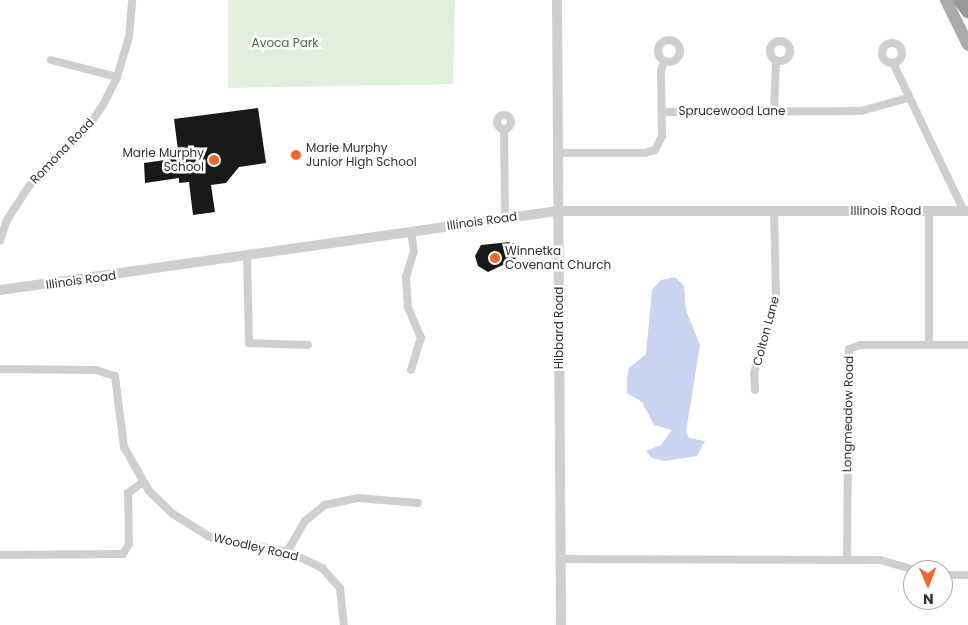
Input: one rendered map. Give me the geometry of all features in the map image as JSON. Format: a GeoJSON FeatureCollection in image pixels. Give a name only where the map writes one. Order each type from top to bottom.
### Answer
{"type":"FeatureCollection","features":[{"type":"Feature","properties":{"kind":"highway"},"geometry":{"type":"LineString","coordinates":[[960,0],[968,11]]}},
{"type":"Feature","properties":{"kind":"main road"},"geometry":{"type":"LineString","coordinates":[[946,0],[968,45]]}},
{"type":"Feature","properties":{"kind":"main road"},"geometry":{"type":"LineString","coordinates":[[955,0],[968,27]]}},
{"type":"Feature","properties":{"kind":"street","name":"Romona Road"},"geometry":{"type":"LineString","coordinates":[[0,241],[7,220],[28,187],[86,130],[117,77],[129,37],[132,0]]}},
{"type":"Feature","properties":{"kind":"street","name":"Hibbard Road"},"geometry":{"type":"LineString","coordinates":[[557,0],[560,625]]}},
{"type":"Feature","properties":{"kind":"street"},"geometry":{"type":"LineString","coordinates":[[50,60],[117,77]]}},
{"type":"Feature","properties":{"kind":"street"},"geometry":{"type":"LineString","coordinates":[[662,112],[661,71],[664,61]]}},
{"type":"Feature","properties":{"kind":"street"},"geometry":{"type":"LineString","coordinates":[[774,111],[776,61]]}},
{"type":"Feature","properties":{"kind":"street"},"geometry":{"type":"LineString","coordinates":[[893,63],[908,98],[966,211]]}},
{"type":"Feature","properties":{"kind":"street","name":"Sprucewood Lane"},"geometry":{"type":"LineString","coordinates":[[558,153],[650,152],[661,141],[662,112],[861,111],[908,98]]}},
{"type":"Feature","properties":{"kind":"street"},"geometry":{"type":"LineString","coordinates":[[504,129],[505,217]]}},
{"type":"Feature","properties":{"kind":"street","name":"Illinois Road"},"geometry":{"type":"LineString","coordinates":[[0,290],[558,211],[966,211]]}},
{"type":"Feature","properties":{"kind":"street","name":"Colton Lane"},"geometry":{"type":"LineString","coordinates":[[755,390],[754,372],[776,298],[774,211]]}},
{"type":"Feature","properties":{"kind":"street"},"geometry":{"type":"LineString","coordinates":[[929,211],[929,344]]}},
{"type":"Feature","properties":{"kind":"street"},"geometry":{"type":"LineString","coordinates":[[411,231],[414,251],[406,271],[408,297],[421,338],[411,370]]}},
{"type":"Feature","properties":{"kind":"street"},"geometry":{"type":"LineString","coordinates":[[247,255],[248,341],[258,346],[308,345]]}},
{"type":"Feature","properties":{"kind":"street","name":"Longmeadow Road"},"geometry":{"type":"LineString","coordinates":[[847,559],[848,352],[860,344],[968,345]]}},
{"type":"Feature","properties":{"kind":"street","name":"Woodley Road"},"geometry":{"type":"LineString","coordinates":[[0,369],[96,370],[115,376],[121,438],[142,482],[173,514],[201,533],[287,552],[312,562],[336,581],[343,597],[344,625]]}},
{"type":"Feature","properties":{"kind":"street"},"geometry":{"type":"LineString","coordinates":[[0,555],[126,552],[128,493],[142,482]]}},
{"type":"Feature","properties":{"kind":"street"},"geometry":{"type":"LineString","coordinates":[[287,552],[305,521],[325,505],[357,498],[418,502]]}},
{"type":"Feature","properties":{"kind":"street"},"geometry":{"type":"LineString","coordinates":[[560,559],[847,559],[888,561],[903,566]]}},
{"type":"Feature","properties":{"kind":"street"},"geometry":{"type":"LineString","coordinates":[[953,575],[968,575]]}},
{"type":"Feature","properties":{"kind":"green space","name":"Avoca Park"},"geometry":{"type":"Polygon","coordinates":[[[228,0],[455,0],[453,84],[228,88],[228,0]]]}},
{"type":"Feature","properties":{"kind":"water"},"geometry":{"type":"Polygon","coordinates":[[[675,277],[684,286],[686,310],[700,345],[686,432],[689,438],[705,441],[697,456],[664,461],[652,458],[646,451],[661,445],[672,430],[654,425],[642,402],[627,393],[627,379],[629,368],[646,354],[652,290],[661,280],[675,277]]]}},
{"type":"Feature","properties":{"kind":"building","name":"Marie Murphy School"},"geometry":{"type":"Polygon","coordinates":[[[258,108],[266,163],[239,167],[226,183],[211,185],[215,212],[193,215],[189,182],[179,183],[179,178],[145,183],[144,163],[179,158],[174,119],[258,108]]]}},
{"type":"Feature","properties":{"kind":"building","name":"Winnetka Covenant Church"},"geometry":{"type":"Polygon","coordinates":[[[510,242],[515,244],[518,255],[515,259],[488,272],[478,266],[475,256],[481,245],[510,242]]]}},
{"type":"Feature","properties":{"kind":"place","name":"Marie Murphy Junior High School"},"geometry":{"type":"Point","coordinates":[296,155]}},
{"type":"Feature","properties":{"kind":"place","name":"Marie Murphy School"},"geometry":{"type":"Point","coordinates":[214,160]}},
{"type":"Feature","properties":{"kind":"place","name":"Winnetka Covenant Church"},"geometry":{"type":"Point","coordinates":[495,258]}}]}
